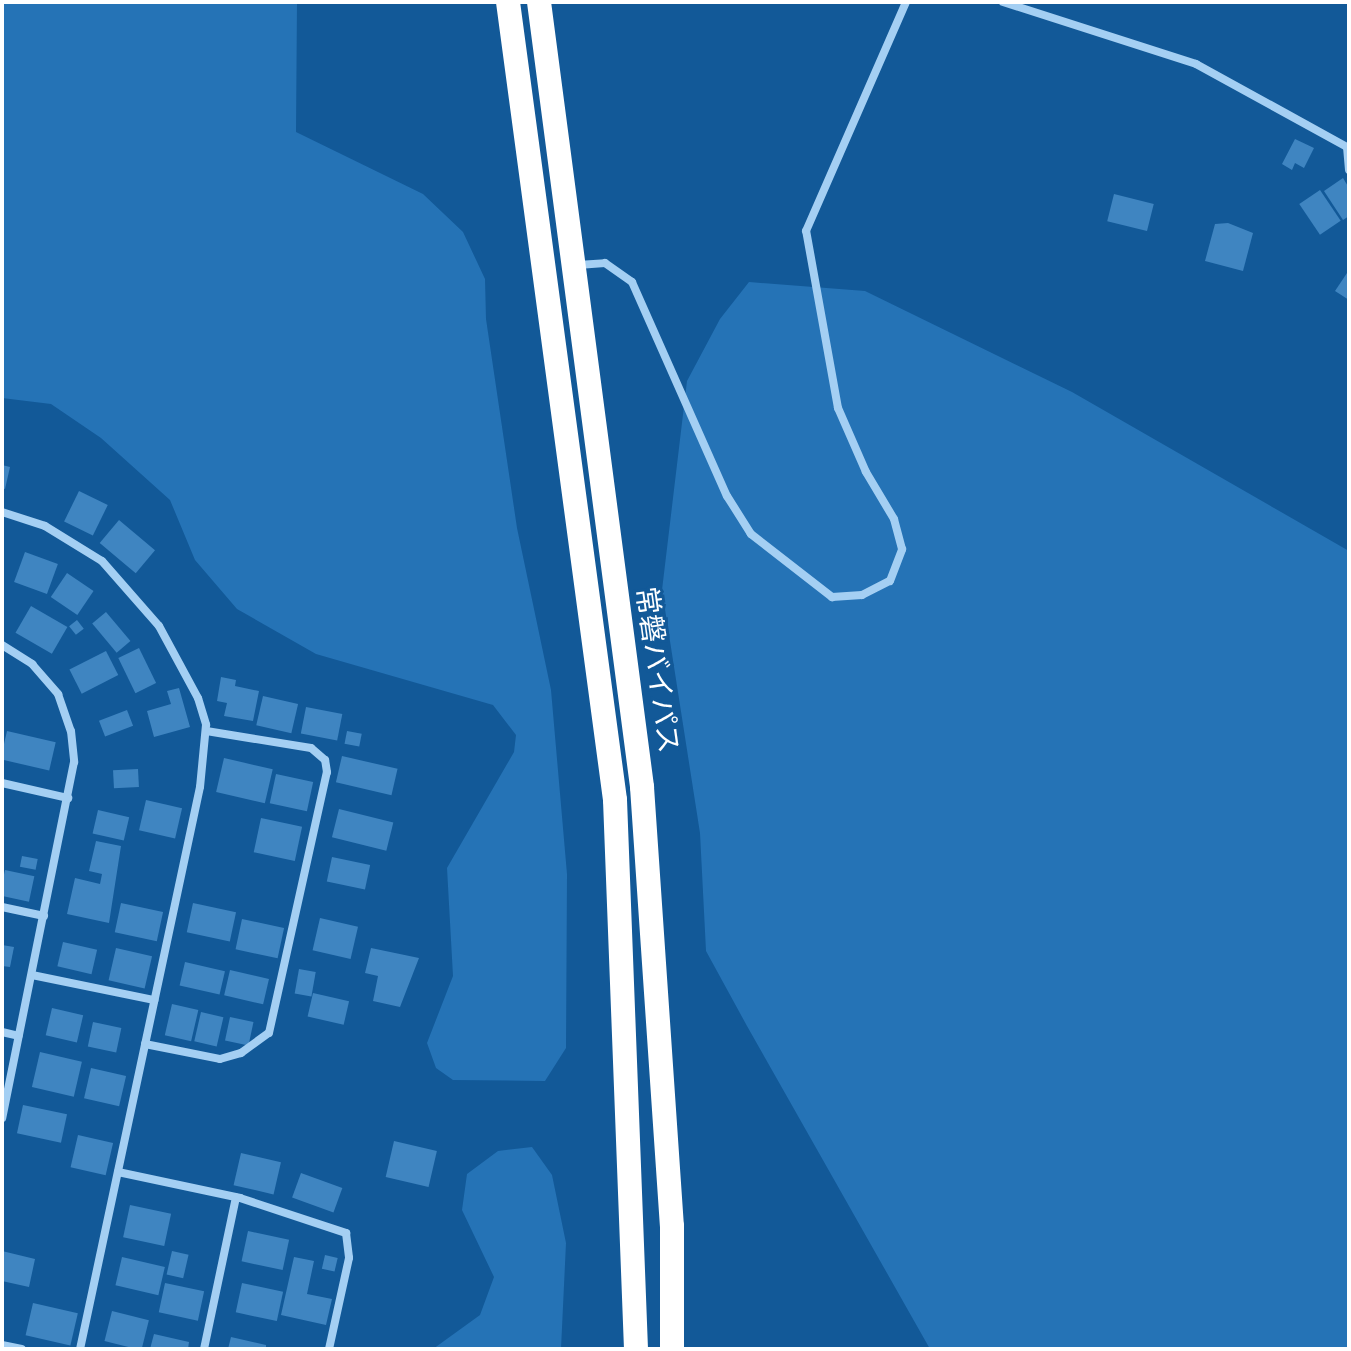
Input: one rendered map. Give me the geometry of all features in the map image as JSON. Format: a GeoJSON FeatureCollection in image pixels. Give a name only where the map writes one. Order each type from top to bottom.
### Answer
{"type":"FeatureCollection","features":[{"type":"Feature","properties":{"kind":"highway","name":"常磐バイパス"},"geometry":{"type":"LineString","coordinates":[[508,2],[615,800],[635,1343]]}},
{"type":"Feature","properties":{"kind":"highway","name":"常磐バイパス"},"geometry":{"type":"LineString","coordinates":[[539,2],[642,787],[672,1226],[672,1349]]}},
{"type":"Feature","properties":{"kind":"street"},"geometry":{"type":"LineString","coordinates":[[574,265],[605,263],[632,282],[727,496],[751,534],[832,597],[862,595],[890,581],[902,549],[894,519],[866,472],[838,408],[806,231],[906,2]]}},
{"type":"Feature","properties":{"kind":"street"},"geometry":{"type":"LineString","coordinates":[[1003,2],[1196,64],[1348,148],[1349,170]]}},
{"type":"Feature","properties":{"kind":"street"},"geometry":{"type":"LineString","coordinates":[[2,512],[73,540],[102,561],[137,598],[180,660],[198,698],[206,731],[200,787],[80,1349]]}},
{"type":"Feature","properties":{"kind":"street"},"geometry":{"type":"LineString","coordinates":[[2,645],[32,664],[58,694],[73,744],[68,798],[2,1118]]}},
{"type":"Feature","properties":{"kind":"street"},"geometry":{"type":"LineString","coordinates":[[145,1044],[220,1059],[259,1043],[269,1033],[327,772],[325,760],[311,748],[206,731]]}},
{"type":"Feature","properties":{"kind":"street"},"geometry":{"type":"LineString","coordinates":[[2,783],[68,798]]}},
{"type":"Feature","properties":{"kind":"street"},"geometry":{"type":"LineString","coordinates":[[2,907],[44,916]]}},
{"type":"Feature","properties":{"kind":"street"},"geometry":{"type":"LineString","coordinates":[[32,975],[154,1000]]}},
{"type":"Feature","properties":{"kind":"street"},"geometry":{"type":"LineString","coordinates":[[2,1032],[19,1036]]}},
{"type":"Feature","properties":{"kind":"street"},"geometry":{"type":"LineString","coordinates":[[118,1172],[236,1197],[346,1233],[349,1258],[329,1349]]}},
{"type":"Feature","properties":{"kind":"street"},"geometry":{"type":"LineString","coordinates":[[204,1349],[236,1197]]}},
{"type":"Feature","properties":{"kind":"street"},"geometry":{"type":"LineString","coordinates":[[2,1345],[22,1349]]}},
{"type":"Feature","properties":{"kind":"shaded area"},"geometry":{"type":"Polygon","coordinates":[[[2,2],[297,2],[296,132],[423,194],[463,232],[485,279],[486,319],[517,528],[551,690],[567,874],[566,1048],[545,1081],[453,1080],[436,1068],[427,1043],[453,976],[447,868],[514,752],[516,735],[493,705],[316,654],[237,609],[195,560],[170,500],[101,438],[51,404],[2,398],[2,2]]]}},
{"type":"Feature","properties":{"kind":"shaded area"},"geometry":{"type":"Polygon","coordinates":[[[749,282],[865,291],[1072,392],[1349,551],[1349,1349],[930,1349],[747,1026],[706,951],[700,833],[662,590],[687,381],[720,319],[749,282]]]}},
{"type":"Feature","properties":{"kind":"shaded area"},"geometry":{"type":"Polygon","coordinates":[[[532,1147],[552,1175],[566,1243],[561,1349],[433,1349],[480,1315],[494,1277],[462,1210],[467,1174],[498,1151],[532,1147]]]}},
{"type":"Feature","properties":{"kind":"building"},"geometry":{"type":"Polygon","coordinates":[[[1295,139],[1314,148],[1304,168],[1295,163],[1292,170],[1282,164],[1295,139]]]}},
{"type":"Feature","properties":{"kind":"building"},"geometry":{"type":"Polygon","coordinates":[[[1343,178],[1349,188],[1349,216],[1343,220],[1324,191],[1343,178]]]}},
{"type":"Feature","properties":{"kind":"building"},"geometry":{"type":"Polygon","coordinates":[[[1320,190],[1341,221],[1320,235],[1299,204],[1320,190]]]}},
{"type":"Feature","properties":{"kind":"building"},"geometry":{"type":"Polygon","coordinates":[[[1114,194],[1154,204],[1147,231],[1107,221],[1114,194]]]}},
{"type":"Feature","properties":{"kind":"building"},"geometry":{"type":"Polygon","coordinates":[[[1228,223],[1253,233],[1243,271],[1205,261],[1215,224],[1228,223]]]}},
{"type":"Feature","properties":{"kind":"building"},"geometry":{"type":"Polygon","coordinates":[[[1349,270],[1349,300],[1335,291],[1349,270]]]}},
{"type":"Feature","properties":{"kind":"building"},"geometry":{"type":"Polygon","coordinates":[[[2,465],[10,467],[5,489],[2,488],[2,465]]]}},
{"type":"Feature","properties":{"kind":"building"},"geometry":{"type":"Polygon","coordinates":[[[79,491],[108,505],[93,536],[64,522],[79,491]]]}},
{"type":"Feature","properties":{"kind":"building"},"geometry":{"type":"Polygon","coordinates":[[[119,520],[155,550],[136,573],[100,543],[119,520]]]}},
{"type":"Feature","properties":{"kind":"building"},"geometry":{"type":"Polygon","coordinates":[[[25,552],[58,564],[47,594],[14,582],[25,552]]]}},
{"type":"Feature","properties":{"kind":"building"},"geometry":{"type":"Polygon","coordinates":[[[67,573],[94,591],[77,615],[51,597],[67,573]]]}},
{"type":"Feature","properties":{"kind":"building"},"geometry":{"type":"Polygon","coordinates":[[[31,606],[67,627],[52,654],[16,633],[31,606]]]}},
{"type":"Feature","properties":{"kind":"building"},"geometry":{"type":"Polygon","coordinates":[[[106,612],[130,641],[117,653],[92,624],[106,612]]]}},
{"type":"Feature","properties":{"kind":"building"},"geometry":{"type":"Polygon","coordinates":[[[77,620],[84,629],[76,635],[69,626],[77,620]]]}},
{"type":"Feature","properties":{"kind":"building"},"geometry":{"type":"Polygon","coordinates":[[[139,648],[156,683],[135,693],[118,658],[139,648]]]}},
{"type":"Feature","properties":{"kind":"building"},"geometry":{"type":"Polygon","coordinates":[[[106,651],[118,675],[82,694],[69,670],[106,651]]]}},
{"type":"Feature","properties":{"kind":"building"},"geometry":{"type":"Polygon","coordinates":[[[221,677],[236,680],[235,686],[259,691],[253,721],[224,716],[227,703],[217,701],[221,677]]]}},
{"type":"Feature","properties":{"kind":"building"},"geometry":{"type":"Polygon","coordinates":[[[179,688],[190,727],[154,737],[147,711],[171,704],[167,691],[179,688]]]}},
{"type":"Feature","properties":{"kind":"building"},"geometry":{"type":"Polygon","coordinates":[[[263,696],[298,704],[291,733],[256,725],[263,696]]]}},
{"type":"Feature","properties":{"kind":"building"},"geometry":{"type":"Polygon","coordinates":[[[306,707],[342,714],[337,741],[301,734],[306,707]]]}},
{"type":"Feature","properties":{"kind":"building"},"geometry":{"type":"Polygon","coordinates":[[[127,710],[133,726],[105,737],[99,721],[127,710]]]}},
{"type":"Feature","properties":{"kind":"building"},"geometry":{"type":"Polygon","coordinates":[[[7,731],[56,742],[49,771],[2,760],[7,731]]]}},
{"type":"Feature","properties":{"kind":"building"},"geometry":{"type":"Polygon","coordinates":[[[347,731],[362,734],[359,747],[345,744],[347,731]]]}},
{"type":"Feature","properties":{"kind":"building"},"geometry":{"type":"Polygon","coordinates":[[[342,756],[398,769],[391,795],[336,782],[342,756]]]}},
{"type":"Feature","properties":{"kind":"building"},"geometry":{"type":"Polygon","coordinates":[[[224,758],[273,769],[265,803],[216,792],[224,758]]]}},
{"type":"Feature","properties":{"kind":"building"},"geometry":{"type":"Polygon","coordinates":[[[138,769],[139,787],[114,788],[113,770],[138,769]]]}},
{"type":"Feature","properties":{"kind":"building"},"geometry":{"type":"Polygon","coordinates":[[[276,774],[313,782],[307,811],[270,803],[276,774]]]}},
{"type":"Feature","properties":{"kind":"building"},"geometry":{"type":"Polygon","coordinates":[[[146,800],[182,808],[175,839],[139,830],[146,800]]]}},
{"type":"Feature","properties":{"kind":"building"},"geometry":{"type":"Polygon","coordinates":[[[339,809],[393,823],[386,851],[332,837],[339,809]]]}},
{"type":"Feature","properties":{"kind":"building"},"geometry":{"type":"Polygon","coordinates":[[[98,810],[129,817],[124,841],[93,833],[98,810]]]}},
{"type":"Feature","properties":{"kind":"building"},"geometry":{"type":"Polygon","coordinates":[[[261,818],[302,827],[295,861],[254,852],[261,818]]]}},
{"type":"Feature","properties":{"kind":"building"},"geometry":{"type":"Polygon","coordinates":[[[96,841],[121,846],[109,923],[67,914],[75,878],[100,884],[102,874],[89,871],[96,841]]]}},
{"type":"Feature","properties":{"kind":"building"},"geometry":{"type":"Polygon","coordinates":[[[22,856],[38,859],[36,870],[20,867],[22,856]]]}},
{"type":"Feature","properties":{"kind":"building"},"geometry":{"type":"Polygon","coordinates":[[[332,857],[370,865],[365,890],[327,881],[332,857]]]}},
{"type":"Feature","properties":{"kind":"building"},"geometry":{"type":"Polygon","coordinates":[[[5,870],[34,876],[29,902],[2,896],[5,870]]]}},
{"type":"Feature","properties":{"kind":"building"},"geometry":{"type":"Polygon","coordinates":[[[121,903],[163,912],[157,941],[115,932],[121,903]]]}},
{"type":"Feature","properties":{"kind":"building"},"geometry":{"type":"Polygon","coordinates":[[[193,903],[236,912],[230,941],[187,932],[193,903]]]}},
{"type":"Feature","properties":{"kind":"building"},"geometry":{"type":"Polygon","coordinates":[[[320,918],[358,927],[351,959],[313,950],[320,918]]]}},
{"type":"Feature","properties":{"kind":"building"},"geometry":{"type":"Polygon","coordinates":[[[242,919],[284,928],[278,958],[236,949],[242,919]]]}},
{"type":"Feature","properties":{"kind":"building"},"geometry":{"type":"Polygon","coordinates":[[[63,942],[97,950],[91,974],[57,966],[63,942]]]}},
{"type":"Feature","properties":{"kind":"building"},"geometry":{"type":"Polygon","coordinates":[[[2,945],[14,947],[10,967],[2,966],[2,945]]]}},
{"type":"Feature","properties":{"kind":"building"},"geometry":{"type":"Polygon","coordinates":[[[116,948],[152,956],[145,988],[109,980],[116,948]]]}},
{"type":"Feature","properties":{"kind":"building"},"geometry":{"type":"Polygon","coordinates":[[[371,948],[419,958],[400,1007],[373,1001],[378,976],[365,973],[371,948]]]}},
{"type":"Feature","properties":{"kind":"building"},"geometry":{"type":"Polygon","coordinates":[[[185,962],[225,971],[220,995],[180,985],[185,962]]]}},
{"type":"Feature","properties":{"kind":"building"},"geometry":{"type":"Polygon","coordinates":[[[299,969],[316,972],[311,997],[295,994],[299,969]]]}},
{"type":"Feature","properties":{"kind":"building"},"geometry":{"type":"Polygon","coordinates":[[[230,970],[269,979],[263,1004],[224,995],[230,970]]]}},
{"type":"Feature","properties":{"kind":"building"},"geometry":{"type":"Polygon","coordinates":[[[313,993],[349,1001],[344,1025],[308,1016],[313,993]]]}},
{"type":"Feature","properties":{"kind":"building"},"geometry":{"type":"Polygon","coordinates":[[[172,1004],[198,1010],[191,1041],[165,1035],[172,1004]]]}},
{"type":"Feature","properties":{"kind":"building"},"geometry":{"type":"Polygon","coordinates":[[[52,1008],[83,1015],[77,1042],[46,1035],[52,1008]]]}},
{"type":"Feature","properties":{"kind":"building"},"geometry":{"type":"Polygon","coordinates":[[[201,1012],[223,1017],[217,1046],[194,1041],[201,1012]]]}},
{"type":"Feature","properties":{"kind":"building"},"geometry":{"type":"Polygon","coordinates":[[[230,1017],[253,1022],[248,1045],[225,1040],[230,1017]]]}},
{"type":"Feature","properties":{"kind":"building"},"geometry":{"type":"Polygon","coordinates":[[[93,1022],[121,1028],[116,1052],[88,1046],[93,1022]]]}},
{"type":"Feature","properties":{"kind":"building"},"geometry":{"type":"Polygon","coordinates":[[[40,1052],[82,1062],[74,1097],[32,1087],[40,1052]]]}},
{"type":"Feature","properties":{"kind":"building"},"geometry":{"type":"Polygon","coordinates":[[[91,1068],[126,1076],[119,1106],[84,1098],[91,1068]]]}},
{"type":"Feature","properties":{"kind":"building"},"geometry":{"type":"Polygon","coordinates":[[[23,1105],[67,1114],[61,1143],[17,1133],[23,1105]]]}},
{"type":"Feature","properties":{"kind":"building"},"geometry":{"type":"Polygon","coordinates":[[[78,1135],[113,1143],[106,1175],[71,1167],[78,1135]]]}},
{"type":"Feature","properties":{"kind":"building"},"geometry":{"type":"Polygon","coordinates":[[[394,1141],[437,1151],[429,1187],[386,1177],[394,1141]]]}},
{"type":"Feature","properties":{"kind":"building"},"geometry":{"type":"Polygon","coordinates":[[[241,1153],[281,1162],[274,1194],[234,1185],[241,1153]]]}},
{"type":"Feature","properties":{"kind":"building"},"geometry":{"type":"Polygon","coordinates":[[[301,1173],[342,1188],[333,1212],[292,1197],[301,1173]]]}},
{"type":"Feature","properties":{"kind":"building"},"geometry":{"type":"Polygon","coordinates":[[[130,1205],[171,1214],[164,1246],[123,1237],[130,1205]]]}},
{"type":"Feature","properties":{"kind":"building"},"geometry":{"type":"Polygon","coordinates":[[[248,1231],[289,1240],[283,1270],[242,1261],[248,1231]]]}},
{"type":"Feature","properties":{"kind":"building"},"geometry":{"type":"Polygon","coordinates":[[[2,1251],[35,1259],[29,1287],[2,1281],[2,1251]]]}},
{"type":"Feature","properties":{"kind":"building"},"geometry":{"type":"Polygon","coordinates":[[[172,1251],[189,1255],[183,1278],[167,1274],[172,1251]]]}},
{"type":"Feature","properties":{"kind":"building"},"geometry":{"type":"Polygon","coordinates":[[[325,1255],[338,1258],[335,1272],[322,1269],[325,1255]]]}},
{"type":"Feature","properties":{"kind":"building"},"geometry":{"type":"Polygon","coordinates":[[[122,1257],[165,1267],[158,1295],[115,1285],[122,1257]]]}},
{"type":"Feature","properties":{"kind":"building"},"geometry":{"type":"Polygon","coordinates":[[[294,1257],[314,1261],[307,1294],[332,1299],[326,1325],[281,1315],[294,1257]]]}},
{"type":"Feature","properties":{"kind":"building"},"geometry":{"type":"Polygon","coordinates":[[[165,1283],[204,1291],[198,1321],[159,1312],[165,1283]]]}},
{"type":"Feature","properties":{"kind":"building"},"geometry":{"type":"Polygon","coordinates":[[[242,1283],[283,1292],[277,1321],[236,1312],[242,1283]]]}},
{"type":"Feature","properties":{"kind":"building"},"geometry":{"type":"Polygon","coordinates":[[[33,1303],[78,1313],[70,1346],[26,1335],[33,1303]]]}},
{"type":"Feature","properties":{"kind":"building"},"geometry":{"type":"Polygon","coordinates":[[[112,1311],[149,1320],[142,1349],[105,1341],[112,1311]]]}},
{"type":"Feature","properties":{"kind":"building"},"geometry":{"type":"Polygon","coordinates":[[[154,1334],[189,1342],[188,1349],[150,1349],[154,1334]]]}},
{"type":"Feature","properties":{"kind":"building"},"geometry":{"type":"Polygon","coordinates":[[[231,1337],[266,1345],[266,1349],[228,1349],[231,1337]]]}}]}
